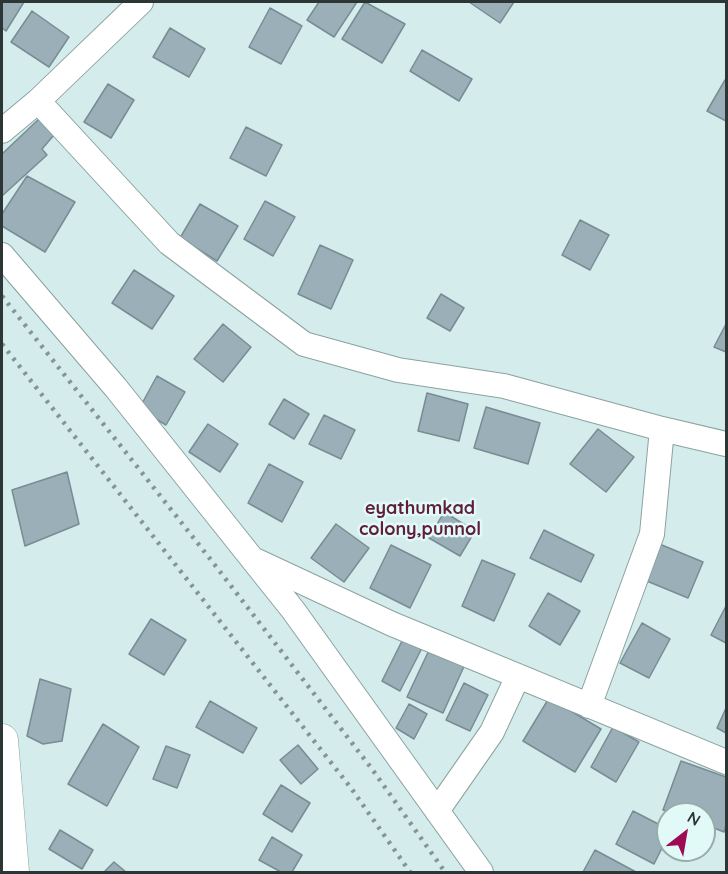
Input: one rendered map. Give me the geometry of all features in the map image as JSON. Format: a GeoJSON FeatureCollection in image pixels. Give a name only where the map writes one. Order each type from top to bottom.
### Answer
{"type":"FeatureCollection","features":[{"type":"Feature","properties":{"kind":"main road"},"geometry":{"type":"LineString","coordinates":[[2,740],[4,793],[14,873]]}},
{"type":"Feature","properties":{"kind":"street"},"geometry":{"type":"LineString","coordinates":[[2,131],[38,101],[141,2]]}},
{"type":"Feature","properties":{"kind":"street"},"geometry":{"type":"LineString","coordinates":[[38,101],[169,243],[304,344],[398,370],[504,386],[726,444]]}},
{"type":"Feature","properties":{"kind":"street"},"geometry":{"type":"LineString","coordinates":[[2,255],[116,388],[293,610],[481,873]]}},
{"type":"Feature","properties":{"kind":"street"},"geometry":{"type":"LineString","coordinates":[[589,706],[652,534],[662,429]]}},
{"type":"Feature","properties":{"kind":"street"},"geometry":{"type":"LineString","coordinates":[[253,559],[392,624],[726,762]]}},
{"type":"Feature","properties":{"kind":"street"},"geometry":{"type":"LineString","coordinates":[[437,811],[492,732],[518,676]]}},
{"type":"Feature","properties":{"kind":"building"},"geometry":{"type":"Polygon","coordinates":[[[2,2],[24,2],[6,31],[2,28],[2,2]]]}},
{"type":"Feature","properties":{"kind":"building"},"geometry":{"type":"Polygon","coordinates":[[[319,2],[357,2],[334,37],[307,20],[319,2]]]}},
{"type":"Feature","properties":{"kind":"building"},"geometry":{"type":"Polygon","coordinates":[[[365,2],[405,24],[382,63],[342,39],[365,2]]]}},
{"type":"Feature","properties":{"kind":"building"},"geometry":{"type":"Polygon","coordinates":[[[469,2],[514,2],[500,23],[469,2]]]}},
{"type":"Feature","properties":{"kind":"building"},"geometry":{"type":"Polygon","coordinates":[[[270,8],[302,26],[281,64],[249,47],[270,8]]]}},
{"type":"Feature","properties":{"kind":"building"},"geometry":{"type":"Polygon","coordinates":[[[32,11],[69,37],[49,67],[11,42],[32,11]]]}},
{"type":"Feature","properties":{"kind":"building"},"geometry":{"type":"Polygon","coordinates":[[[170,28],[205,49],[189,77],[153,57],[170,28]]]}},
{"type":"Feature","properties":{"kind":"building"},"geometry":{"type":"Polygon","coordinates":[[[422,50],[472,79],[459,101],[410,71],[422,50]]]}},
{"type":"Feature","properties":{"kind":"building"},"geometry":{"type":"Polygon","coordinates":[[[726,81],[726,121],[707,111],[726,81]]]}},
{"type":"Feature","properties":{"kind":"building"},"geometry":{"type":"Polygon","coordinates":[[[108,84],[134,100],[111,138],[84,122],[108,84]]]}},
{"type":"Feature","properties":{"kind":"building"},"geometry":{"type":"Polygon","coordinates":[[[41,117],[54,135],[42,149],[47,155],[2,196],[2,154],[41,117]]]}},
{"type":"Feature","properties":{"kind":"building"},"geometry":{"type":"Polygon","coordinates":[[[246,127],[282,145],[266,176],[230,158],[246,127]]]}},
{"type":"Feature","properties":{"kind":"building"},"geometry":{"type":"Polygon","coordinates":[[[27,176],[75,202],[45,252],[2,226],[2,214],[27,176]]]}},
{"type":"Feature","properties":{"kind":"building"},"geometry":{"type":"Polygon","coordinates":[[[265,201],[295,217],[273,256],[244,239],[265,201]]]}},
{"type":"Feature","properties":{"kind":"building"},"geometry":{"type":"Polygon","coordinates":[[[200,204],[238,226],[217,261],[180,238],[200,204]]]}},
{"type":"Feature","properties":{"kind":"building"},"geometry":{"type":"Polygon","coordinates":[[[580,220],[609,235],[590,270],[562,255],[580,220]]]}},
{"type":"Feature","properties":{"kind":"building"},"geometry":{"type":"Polygon","coordinates":[[[320,245],[353,260],[331,309],[298,294],[320,245]]]}},
{"type":"Feature","properties":{"kind":"building"},"geometry":{"type":"Polygon","coordinates":[[[134,270],[174,296],[152,329],[112,303],[134,270]]]}},
{"type":"Feature","properties":{"kind":"building"},"geometry":{"type":"Polygon","coordinates":[[[441,294],[464,308],[450,331],[427,318],[441,294]]]}},
{"type":"Feature","properties":{"kind":"building"},"geometry":{"type":"Polygon","coordinates":[[[223,324],[251,347],[223,382],[194,359],[223,324]]]}},
{"type":"Feature","properties":{"kind":"building"},"geometry":{"type":"Polygon","coordinates":[[[726,324],[726,352],[714,347],[726,324]]]}},
{"type":"Feature","properties":{"kind":"building"},"geometry":{"type":"Polygon","coordinates":[[[157,376],[185,392],[166,425],[139,409],[157,376]]]}},
{"type":"Feature","properties":{"kind":"building"},"geometry":{"type":"Polygon","coordinates":[[[427,393],[468,404],[459,441],[418,431],[427,393]]]}},
{"type":"Feature","properties":{"kind":"building"},"geometry":{"type":"Polygon","coordinates":[[[284,399],[309,414],[294,439],[269,424],[284,399]]]}},
{"type":"Feature","properties":{"kind":"building"},"geometry":{"type":"Polygon","coordinates":[[[486,407],[540,423],[528,464],[474,448],[486,407]]]}},
{"type":"Feature","properties":{"kind":"building"},"geometry":{"type":"Polygon","coordinates":[[[324,415],[355,430],[341,459],[309,444],[324,415]]]}},
{"type":"Feature","properties":{"kind":"building"},"geometry":{"type":"Polygon","coordinates":[[[208,424],[238,444],[220,472],[189,452],[208,424]]]}},
{"type":"Feature","properties":{"kind":"building"},"geometry":{"type":"Polygon","coordinates":[[[598,429],[634,457],[606,492],[570,464],[598,429]]]}},
{"type":"Feature","properties":{"kind":"building"},"geometry":{"type":"Polygon","coordinates":[[[269,464],[303,482],[282,522],[248,503],[269,464]]]}},
{"type":"Feature","properties":{"kind":"building"},"geometry":{"type":"Polygon","coordinates":[[[67,472],[79,524],[25,546],[12,490],[67,472]]]}},
{"type":"Feature","properties":{"kind":"building"},"geometry":{"type":"Polygon","coordinates":[[[444,512],[475,531],[460,556],[429,538],[444,512]]]}},
{"type":"Feature","properties":{"kind":"building"},"geometry":{"type":"Polygon","coordinates":[[[336,524],[369,548],[344,582],[311,558],[336,524]]]}},
{"type":"Feature","properties":{"kind":"building"},"geometry":{"type":"Polygon","coordinates":[[[544,530],[594,555],[581,582],[530,558],[544,530]]]}},
{"type":"Feature","properties":{"kind":"building"},"geometry":{"type":"Polygon","coordinates":[[[657,543],[703,562],[688,598],[642,579],[657,543]]]}},
{"type":"Feature","properties":{"kind":"building"},"geometry":{"type":"Polygon","coordinates":[[[391,545],[431,565],[410,608],[370,588],[391,545]]]}},
{"type":"Feature","properties":{"kind":"building"},"geometry":{"type":"Polygon","coordinates":[[[482,560],[515,574],[494,621],[462,606],[482,560]]]}},
{"type":"Feature","properties":{"kind":"building"},"geometry":{"type":"Polygon","coordinates":[[[548,593],[580,611],[560,645],[529,626],[548,593]]]}},
{"type":"Feature","properties":{"kind":"building"},"geometry":{"type":"Polygon","coordinates":[[[726,606],[726,643],[711,635],[726,606]]]}},
{"type":"Feature","properties":{"kind":"building"},"geometry":{"type":"Polygon","coordinates":[[[151,619],[186,640],[164,675],[129,654],[151,619]]]}},
{"type":"Feature","properties":{"kind":"building"},"geometry":{"type":"Polygon","coordinates":[[[642,623],[670,639],[649,678],[620,663],[642,623]]]}},
{"type":"Feature","properties":{"kind":"building"},"geometry":{"type":"Polygon","coordinates":[[[403,639],[422,648],[400,691],[382,681],[403,639]]]}},
{"type":"Feature","properties":{"kind":"building"},"geometry":{"type":"Polygon","coordinates":[[[431,646],[466,662],[443,713],[407,697],[431,646]]]}},
{"type":"Feature","properties":{"kind":"building"},"geometry":{"type":"Polygon","coordinates":[[[40,679],[71,689],[62,741],[43,744],[27,736],[40,679]]]}},
{"type":"Feature","properties":{"kind":"building"},"geometry":{"type":"Polygon","coordinates":[[[464,683],[488,695],[470,731],[446,720],[464,683]]]}},
{"type":"Feature","properties":{"kind":"building"},"geometry":{"type":"Polygon","coordinates":[[[549,698],[601,729],[575,772],[523,741],[549,698]]]}},
{"type":"Feature","properties":{"kind":"building"},"geometry":{"type":"Polygon","coordinates":[[[210,701],[257,728],[243,753],[196,727],[210,701]]]}},
{"type":"Feature","properties":{"kind":"building"},"geometry":{"type":"Polygon","coordinates":[[[409,704],[427,714],[414,739],[396,728],[409,704]]]}},
{"type":"Feature","properties":{"kind":"building"},"geometry":{"type":"Polygon","coordinates":[[[726,708],[726,733],[717,728],[726,708]]]}},
{"type":"Feature","properties":{"kind":"building"},"geometry":{"type":"Polygon","coordinates":[[[103,724],[139,747],[107,806],[68,784],[103,724]]]}},
{"type":"Feature","properties":{"kind":"building"},"geometry":{"type":"Polygon","coordinates":[[[613,727],[639,742],[616,782],[591,767],[613,727]]]}},
{"type":"Feature","properties":{"kind":"building"},"geometry":{"type":"Polygon","coordinates":[[[298,745],[318,769],[301,784],[280,760],[298,745]]]}},
{"type":"Feature","properties":{"kind":"building"},"geometry":{"type":"Polygon","coordinates":[[[166,746],[190,755],[177,788],[153,779],[166,746]]]}},
{"type":"Feature","properties":{"kind":"building"},"geometry":{"type":"Polygon","coordinates":[[[681,761],[726,777],[724,832],[716,829],[716,802],[666,802],[681,761]]]}},
{"type":"Feature","properties":{"kind":"building"},"geometry":{"type":"Polygon","coordinates":[[[281,785],[310,803],[292,832],[263,814],[281,785]]]}},
{"type":"Feature","properties":{"kind":"building"},"geometry":{"type":"Polygon","coordinates":[[[633,811],[656,823],[656,860],[654,864],[616,844],[633,811]]]}},
{"type":"Feature","properties":{"kind":"building"},"geometry":{"type":"Polygon","coordinates":[[[60,830],[93,850],[82,869],[49,849],[60,830]]]}},
{"type":"Feature","properties":{"kind":"building"},"geometry":{"type":"Polygon","coordinates":[[[272,837],[302,855],[292,872],[281,872],[259,860],[272,837]]]}},
{"type":"Feature","properties":{"kind":"building"},"geometry":{"type":"Polygon","coordinates":[[[595,850],[636,872],[583,872],[595,850]]]}},
{"type":"Feature","properties":{"kind":"building"},"geometry":{"type":"Polygon","coordinates":[[[114,862],[126,872],[104,872],[114,862]]]}},
{"type":"Feature","properties":{"kind":"railway"},"geometry":{"type":"LineString","coordinates":[[2,296],[211,560],[372,769],[445,872]]}},
{"type":"Feature","properties":{"kind":"railway"},"geometry":{"type":"LineString","coordinates":[[2,344],[351,788],[410,872]]}},
{"type":"Feature","properties":{"kind":"district","name":"eyathumkad colony,punnol"},"geometry":{"type":"Point","coordinates":[420,519]}}]}
